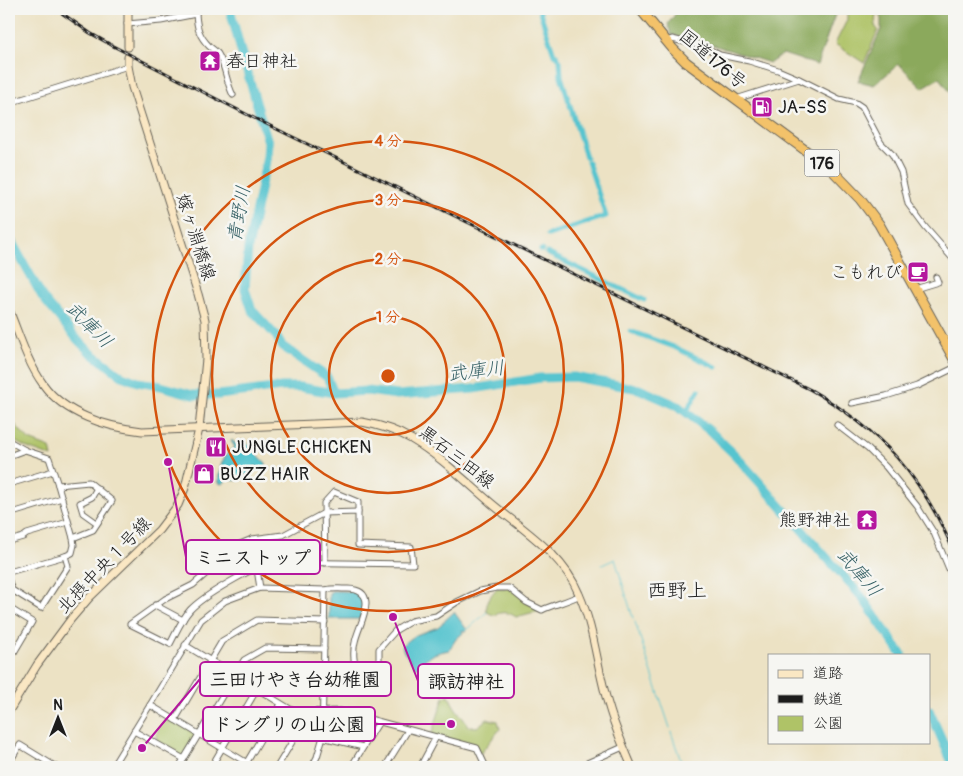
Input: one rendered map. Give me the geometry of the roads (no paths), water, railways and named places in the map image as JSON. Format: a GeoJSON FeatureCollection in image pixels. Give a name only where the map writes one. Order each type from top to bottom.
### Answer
{"type":"FeatureCollection","features":[{"type":"Feature","properties":{"kind":"highway","name":"国道176号"},"geometry":{"type":"LineString","coordinates":[[640,9],[686,62],[832,170],[848,185],[879,224],[954,359]]}},
{"type":"Feature","properties":{"kind":"main road"},"geometry":{"type":"LineString","coordinates":[[128,9],[128,47]]}},
{"type":"Feature","properties":{"kind":"main road","name":"嫁ヶ淵橋線"},"geometry":{"type":"LineString","coordinates":[[128,57],[132,87],[205,320],[206,359],[199,425]]}},
{"type":"Feature","properties":{"kind":"main road","name":"黒石三田線"},"geometry":{"type":"LineString","coordinates":[[9,310],[36,372],[44,385],[68,406],[98,422],[127,430],[142,431],[199,425],[362,422],[379,425],[401,434],[413,440],[447,464],[550,552],[572,578],[580,595],[592,634],[608,707],[632,767]]}},
{"type":"Feature","properties":{"kind":"main road","name":"北摂中央１号線"},"geometry":{"type":"LineString","coordinates":[[9,711],[37,665],[71,618],[171,516],[185,488],[199,425]]}},
{"type":"Feature","properties":{"kind":"street"},"geometry":{"type":"LineString","coordinates":[[127,24],[162,21],[196,12],[196,28],[218,54],[233,95]]}},
{"type":"Feature","properties":{"kind":"street"},"geometry":{"type":"LineString","coordinates":[[666,41],[672,39],[702,46],[720,55],[749,61],[799,79],[839,99],[856,103],[862,107],[881,143],[892,154],[897,163],[901,172],[908,204],[954,260]]}},
{"type":"Feature","properties":{"kind":"street"},"geometry":{"type":"LineString","coordinates":[[9,103],[128,66]]}},
{"type":"Feature","properties":{"kind":"street"},"geometry":{"type":"LineString","coordinates":[[736,100],[799,79]]}},
{"type":"Feature","properties":{"kind":"street"},"geometry":{"type":"LineString","coordinates":[[914,289],[938,282],[936,277]]}},
{"type":"Feature","properties":{"kind":"street"},"geometry":{"type":"LineString","coordinates":[[852,403],[886,396],[917,386],[954,368]]}},
{"type":"Feature","properties":{"kind":"street"},"geometry":{"type":"LineString","coordinates":[[837,425],[868,448],[897,480],[934,533],[954,581]]}},
{"type":"Feature","properties":{"kind":"street"},"geometry":{"type":"LineString","coordinates":[[9,441],[25,450],[49,458],[74,545],[72,553],[65,556],[9,572]]}},
{"type":"Feature","properties":{"kind":"street"},"geometry":{"type":"LineString","coordinates":[[9,456],[25,450]]}},
{"type":"Feature","properties":{"kind":"street"},"geometry":{"type":"LineString","coordinates":[[9,484],[53,471]]}},
{"type":"Feature","properties":{"kind":"street"},"geometry":{"type":"LineString","coordinates":[[58,485],[89,482],[112,501],[93,530],[73,538]]}},
{"type":"Feature","properties":{"kind":"street"},"geometry":{"type":"LineString","coordinates":[[97,488],[92,497],[80,502],[83,513],[97,523]]}},
{"type":"Feature","properties":{"kind":"street"},"geometry":{"type":"LineString","coordinates":[[325,563],[324,513],[324,503],[334,492],[358,502],[358,512],[358,546],[410,547],[412,564],[325,563],[273,562],[256,568],[204,598],[192,608],[183,620],[170,644],[130,624],[176,592],[193,585],[240,544],[252,539],[283,535],[324,513],[358,512]]}},
{"type":"Feature","properties":{"kind":"street"},"geometry":{"type":"LineString","coordinates":[[9,514],[62,498]]}},
{"type":"Feature","properties":{"kind":"street"},"geometry":{"type":"LineString","coordinates":[[9,541],[68,522]]}},
{"type":"Feature","properties":{"kind":"street"},"geometry":{"type":"LineString","coordinates":[[252,539],[260,588]]}},
{"type":"Feature","properties":{"kind":"street"},"geometry":{"type":"LineString","coordinates":[[9,581],[12,590],[40,608],[68,566],[65,556]]}},
{"type":"Feature","properties":{"kind":"street"},"geometry":{"type":"LineString","coordinates":[[121,767],[113,765],[185,645],[201,620],[225,601],[260,588],[356,590],[366,600],[366,610],[354,644],[354,663],[363,680],[370,681],[379,676],[379,649],[396,630],[411,621],[436,616],[457,602],[480,591],[508,588],[526,602],[542,610],[553,604],[567,602],[580,595]]}},
{"type":"Feature","properties":{"kind":"street"},"geometry":{"type":"LineString","coordinates":[[312,767],[317,758],[322,737],[325,590]]}},
{"type":"Feature","properties":{"kind":"street"},"geometry":{"type":"LineString","coordinates":[[155,605],[183,620]]}},
{"type":"Feature","properties":{"kind":"street"},"geometry":{"type":"LineString","coordinates":[[9,608],[32,622],[9,661]]}},
{"type":"Feature","properties":{"kind":"street"},"geometry":{"type":"LineString","coordinates":[[175,720],[222,641],[257,620],[325,622]]}},
{"type":"Feature","properties":{"kind":"street"},"geometry":{"type":"LineString","coordinates":[[185,645],[295,712],[340,711],[477,748],[486,767]]}},
{"type":"Feature","properties":{"kind":"street"},"geometry":{"type":"LineString","coordinates":[[179,767],[244,660],[264,648],[324,649]]}},
{"type":"Feature","properties":{"kind":"street"},"geometry":{"type":"LineString","coordinates":[[211,767],[266,674],[324,677]]}},
{"type":"Feature","properties":{"kind":"street"},"geometry":{"type":"LineString","coordinates":[[246,765],[281,704]]}},
{"type":"Feature","properties":{"kind":"street"},"geometry":{"type":"LineString","coordinates":[[150,705],[222,748],[246,765],[254,767]]}},
{"type":"Feature","properties":{"kind":"street"},"geometry":{"type":"LineString","coordinates":[[277,767],[296,738],[295,712]]}},
{"type":"Feature","properties":{"kind":"street"},"geometry":{"type":"LineString","coordinates":[[351,767],[378,722]]}},
{"type":"Feature","properties":{"kind":"street"},"geometry":{"type":"LineString","coordinates":[[385,767],[408,730]]}},
{"type":"Feature","properties":{"kind":"street"},"geometry":{"type":"LineString","coordinates":[[134,731],[184,759]]}},
{"type":"Feature","properties":{"kind":"street"},"geometry":{"type":"LineString","coordinates":[[322,737],[363,748]]}},
{"type":"Feature","properties":{"kind":"street"},"geometry":{"type":"LineString","coordinates":[[420,767],[436,737]]}},
{"type":"Feature","properties":{"kind":"street"},"geometry":{"type":"LineString","coordinates":[[9,763],[20,745],[56,767]]}},
{"type":"Feature","properties":{"kind":"street"},"geometry":{"type":"LineString","coordinates":[[578,767],[623,747]]}},
{"type":"Feature","properties":{"kind":"water"},"geometry":{"type":"Polygon","coordinates":[[[232,440],[237,445],[243,440],[266,463],[266,469],[255,466],[241,480],[228,479],[222,484],[219,483],[220,469],[226,455],[235,447],[232,440]]]}},
{"type":"Feature","properties":{"kind":"water"},"geometry":{"type":"Polygon","coordinates":[[[332,591],[347,591],[359,594],[364,603],[360,619],[329,619],[329,593],[332,591]]]}},
{"type":"Feature","properties":{"kind":"water"},"geometry":{"type":"Polygon","coordinates":[[[454,612],[467,630],[462,630],[463,633],[456,639],[449,650],[432,655],[418,667],[415,667],[404,652],[402,645],[416,635],[438,627],[454,612]]]}},
{"type":"Feature","properties":{"kind":"waterway","name":"青野川"},"geometry":{"type":"LineString","coordinates":[[230,9],[268,142],[267,157],[248,248],[245,289],[252,310],[276,336],[282,346],[327,377],[334,393]]}},
{"type":"Feature","properties":{"kind":"waterway"},"geometry":{"type":"LineString","coordinates":[[539,9],[554,54],[558,57]]}},
{"type":"Feature","properties":{"kind":"waterway"},"geometry":{"type":"LineString","coordinates":[[560,61],[561,76],[586,157]]}},
{"type":"Feature","properties":{"kind":"waterway"},"geometry":{"type":"LineString","coordinates":[[548,235],[606,216],[588,162]]}},
{"type":"Feature","properties":{"kind":"waterway","name":"武庫川"},"geometry":{"type":"LineString","coordinates":[[9,237],[43,298],[77,339],[90,352],[122,376],[138,382],[193,395],[218,395],[282,387],[300,387],[334,393],[368,391],[397,395],[473,389],[540,378],[574,377],[639,389],[678,406],[710,431],[735,455],[861,596],[901,654]]}},
{"type":"Feature","properties":{"kind":"waterway"},"geometry":{"type":"LineString","coordinates":[[547,253],[644,300]]}},
{"type":"Feature","properties":{"kind":"waterway"},"geometry":{"type":"LineString","coordinates":[[630,331],[674,347],[716,367]]}},
{"type":"Feature","properties":{"kind":"waterway"},"geometry":{"type":"LineString","coordinates":[[686,412],[699,390]]}},
{"type":"Feature","properties":{"kind":"waterway"},"geometry":{"type":"LineString","coordinates":[[602,565],[615,559],[633,618]]}},
{"type":"Feature","properties":{"kind":"waterway"},"geometry":{"type":"LineString","coordinates":[[467,630],[487,612]]}},
{"type":"Feature","properties":{"kind":"waterway"},"geometry":{"type":"LineString","coordinates":[[635,622],[670,728]]}},
{"type":"Feature","properties":{"kind":"waterway","name":"武庫川"},"geometry":{"type":"LineString","coordinates":[[930,712],[954,767]]}},
{"type":"Feature","properties":{"kind":"waterway"},"geometry":{"type":"LineString","coordinates":[[671,732],[683,767]]}},
{"type":"Feature","properties":{"kind":"railway"},"geometry":{"type":"LineString","coordinates":[[56,9],[90,33],[113,46],[252,117],[811,390],[859,422],[897,458],[928,500],[954,552]]}},
{"type":"Feature","properties":{"kind":"place","name":"春日神社"},"geometry":{"type":"Point","coordinates":[210,61]}},
{"type":"Feature","properties":{"kind":"place","name":"JA-SS"},"geometry":{"type":"Point","coordinates":[762,107]}},
{"type":"Feature","properties":{"kind":"place","name":"こもれび"},"geometry":{"type":"Point","coordinates":[918,272]}},
{"type":"Feature","properties":{"kind":"place","name":"JUNGLE CHICKEN"},"geometry":{"type":"Point","coordinates":[216,447]}},
{"type":"Feature","properties":{"kind":"place","name":"ミニストップ"},"geometry":{"type":"Point","coordinates":[168,462]}},
{"type":"Feature","properties":{"kind":"place","name":"BUZZ HAIR"},"geometry":{"type":"Point","coordinates":[204,474]}},
{"type":"Feature","properties":{"kind":"place","name":"熊野神社"},"geometry":{"type":"Point","coordinates":[867,520]}},
{"type":"Feature","properties":{"kind":"place","name":"諏訪神社"},"geometry":{"type":"Point","coordinates":[393,617]}},
{"type":"Feature","properties":{"kind":"place","name":"ドングリの山公園"},"geometry":{"type":"Point","coordinates":[451,724]}},
{"type":"Feature","properties":{"kind":"place","name":"三田けやき台幼稚園"},"geometry":{"type":"Point","coordinates":[142,748]}},
{"type":"Feature","properties":{"kind":"district","name":"西野上"},"geometry":{"type":"Point","coordinates":[677,590]}}]}
